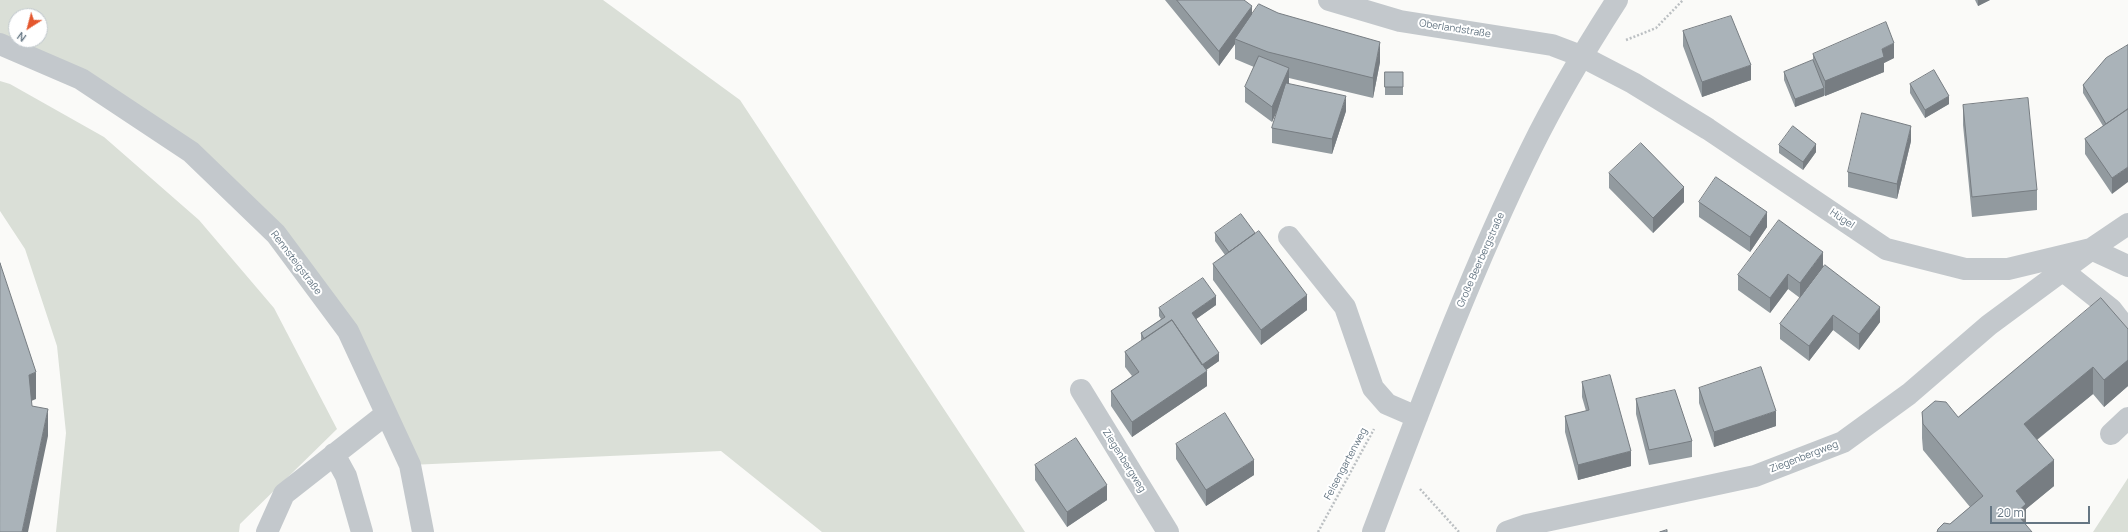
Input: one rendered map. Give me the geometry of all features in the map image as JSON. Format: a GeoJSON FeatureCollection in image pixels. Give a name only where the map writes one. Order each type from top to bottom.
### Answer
{"type":"FeatureCollection","features":[{"type":"Feature","properties":{"kind":"street","name":"Oberlandstraße"},"geometry":{"type":"LineString","coordinates":[[1329,0],[1400,21],[1552,45],[1581,56]]}},
{"type":"Feature","properties":{"kind":"street","name":"Große Beerbergstraße"},"geometry":{"type":"LineString","coordinates":[[1373,532],[1463,300],[1531,149],[1581,56],[1617,0]]}},
{"type":"Feature","properties":{"kind":"street","name":"Rennsteigstraße"},"geometry":{"type":"LineString","coordinates":[[0,44],[81,79],[191,152],[276,234],[348,331],[410,465],[423,532]]}},
{"type":"Feature","properties":{"kind":"street","name":"Hügel"},"geometry":{"type":"LineString","coordinates":[[1581,56],[1633,82],[1708,129],[1886,250],[1965,269],[2008,269],[2091,249],[2128,224]]}},
{"type":"Feature","properties":{"kind":"street"},"geometry":{"type":"LineString","coordinates":[[1289,237],[1345,307],[1372,388],[1387,404],[1417,417]]}},
{"type":"Feature","properties":{"kind":"street"},"geometry":{"type":"LineString","coordinates":[[2091,249],[2128,266]]}},
{"type":"Feature","properties":{"kind":"street","name":"Ziegenbergweg"},"geometry":{"type":"LineString","coordinates":[[1507,532],[1527,524],[1755,476],[1843,442],[1909,394],[1989,325],[2091,249]]}},
{"type":"Feature","properties":{"kind":"street"},"geometry":{"type":"LineString","coordinates":[[2062,270],[2111,309],[2128,331]]}},
{"type":"Feature","properties":{"kind":"street","name":"Ziegenbergweg"},"geometry":{"type":"LineString","coordinates":[[1081,390],[1168,532]]}},
{"type":"Feature","properties":{"kind":"street"},"geometry":{"type":"LineString","coordinates":[[267,532],[284,494],[386,414]]}},
{"type":"Feature","properties":{"kind":"street"},"geometry":{"type":"LineString","coordinates":[[2111,434],[2128,418]]}},
{"type":"Feature","properties":{"kind":"street"},"geometry":{"type":"LineString","coordinates":[[334,454],[346,476],[362,532]]}},
{"type":"Feature","properties":{"kind":"path"},"geometry":{"type":"LineString","coordinates":[[1622,41],[1656,28],[1683,0]]}},
{"type":"Feature","properties":{"kind":"path","name":"Felsengartenweg"},"geometry":{"type":"LineString","coordinates":[[1318,532],[1387,404]]}},
{"type":"Feature","properties":{"kind":"path"},"geometry":{"type":"LineString","coordinates":[[1399,465],[1459,532]]}},
{"type":"Feature","properties":{"kind":"shaded area"},"geometry":{"type":"Polygon","coordinates":[[[0,0],[603,0],[740,100],[1025,532],[822,532],[721,451],[410,465],[348,331],[191,152],[0,44],[0,0]]]}},
{"type":"Feature","properties":{"kind":"shaded area"},"geometry":{"type":"Polygon","coordinates":[[[0,81],[10,84],[104,137],[199,220],[274,308],[337,429],[240,524],[239,532],[56,532],[66,433],[57,346],[25,249],[0,211],[0,81]]]}},
{"type":"Feature","properties":{"kind":"shaded area"},"geometry":{"type":"Polygon","coordinates":[[[2128,478],[2128,532],[2093,532],[2128,478]]]}},
{"type":"Feature","properties":{"kind":"building"},"geometry":{"type":"Polygon","coordinates":[[[1177,0],[1244,0],[1252,6],[1219,51],[1177,0]]]}},
{"type":"Feature","properties":{"kind":"building"},"geometry":{"type":"Polygon","coordinates":[[[1259,4],[1278,13],[1380,42],[1373,78],[1268,52],[1235,39],[1259,4]]]}},
{"type":"Feature","properties":{"kind":"building"},"geometry":{"type":"Polygon","coordinates":[[[1731,16],[1751,65],[1702,82],[1683,31],[1731,16]]]}},
{"type":"Feature","properties":{"kind":"building"},"geometry":{"type":"Polygon","coordinates":[[[1886,22],[1894,43],[1882,49],[1884,57],[1825,81],[1813,54],[1886,22]]]}},
{"type":"Feature","properties":{"kind":"building"},"geometry":{"type":"Polygon","coordinates":[[[2128,45],[2128,109],[2106,124],[2083,85],[2106,58],[2128,45]]]}},
{"type":"Feature","properties":{"kind":"building"},"geometry":{"type":"Polygon","coordinates":[[[1259,56],[1289,68],[1272,107],[1245,87],[1259,56]]]}},
{"type":"Feature","properties":{"kind":"building"},"geometry":{"type":"Polygon","coordinates":[[[1813,60],[1824,88],[1795,99],[1784,72],[1813,60]]]}},
{"type":"Feature","properties":{"kind":"building"},"geometry":{"type":"Polygon","coordinates":[[[1934,70],[1949,96],[1925,110],[1910,84],[1934,70]]]}},
{"type":"Feature","properties":{"kind":"building"},"geometry":{"type":"Polygon","coordinates":[[[1385,72],[1403,72],[1403,87],[1385,87],[1385,72]]]}},
{"type":"Feature","properties":{"kind":"building"},"geometry":{"type":"Polygon","coordinates":[[[1286,83],[1346,96],[1332,139],[1272,128],[1286,83]]]}},
{"type":"Feature","properties":{"kind":"building"},"geometry":{"type":"Polygon","coordinates":[[[2028,98],[2037,190],[1972,197],[1963,105],[2028,98]]]}},
{"type":"Feature","properties":{"kind":"building"},"geometry":{"type":"Polygon","coordinates":[[[2128,109],[2128,167],[2112,178],[2085,139],[2128,109]]]}},
{"type":"Feature","properties":{"kind":"building"},"geometry":{"type":"Polygon","coordinates":[[[1862,113],[1911,126],[1897,184],[1848,172],[1862,113]]]}},
{"type":"Feature","properties":{"kind":"building"},"geometry":{"type":"Polygon","coordinates":[[[1793,126],[1816,144],[1803,162],[1779,145],[1793,126]]]}},
{"type":"Feature","properties":{"kind":"building"},"geometry":{"type":"Polygon","coordinates":[[[1641,143],[1684,187],[1653,218],[1609,173],[1641,143]]]}},
{"type":"Feature","properties":{"kind":"building"},"geometry":{"type":"Polygon","coordinates":[[[1716,177],[1767,212],[1750,237],[1699,202],[1716,177]]]}},
{"type":"Feature","properties":{"kind":"building"},"geometry":{"type":"Polygon","coordinates":[[[1241,214],[1255,233],[1229,252],[1215,233],[1241,214]]]}},
{"type":"Feature","properties":{"kind":"building"},"geometry":{"type":"Polygon","coordinates":[[[1779,220],[1823,252],[1800,283],[1788,274],[1770,298],[1738,275],[1779,220]]]}},
{"type":"Feature","properties":{"kind":"building"},"geometry":{"type":"Polygon","coordinates":[[[1259,231],[1307,295],[1261,330],[1213,264],[1259,231]]]}},
{"type":"Feature","properties":{"kind":"building"},"geometry":{"type":"Polygon","coordinates":[[[0,263],[36,372],[29,375],[32,406],[48,409],[22,532],[0,532],[0,263]]]}},
{"type":"Feature","properties":{"kind":"building"},"geometry":{"type":"Polygon","coordinates":[[[1825,265],[1880,307],[1859,334],[1833,315],[1809,346],[1780,324],[1825,265]]]}},
{"type":"Feature","properties":{"kind":"building"},"geometry":{"type":"Polygon","coordinates":[[[1203,278],[1216,296],[1192,313],[1219,353],[1202,365],[1172,320],[1144,339],[1141,333],[1165,317],[1159,308],[1203,278]]]}},
{"type":"Feature","properties":{"kind":"building"},"geometry":{"type":"Polygon","coordinates":[[[2101,298],[2128,329],[2128,360],[2104,380],[2093,367],[2024,424],[2054,460],[2016,491],[2026,504],[2016,513],[2032,532],[1937,532],[1944,523],[1950,524],[1983,496],[1923,424],[1922,412],[1935,401],[1946,402],[1958,417],[2101,298]]]}},
{"type":"Feature","properties":{"kind":"building"},"geometry":{"type":"Polygon","coordinates":[[[1172,320],[1207,371],[1132,422],[1111,391],[1139,372],[1125,352],[1172,320]]]}},
{"type":"Feature","properties":{"kind":"building"},"geometry":{"type":"Polygon","coordinates":[[[1761,367],[1776,411],[1714,432],[1699,388],[1761,367]]]}},
{"type":"Feature","properties":{"kind":"building"},"geometry":{"type":"Polygon","coordinates":[[[1610,375],[1631,451],[1578,465],[1565,416],[1589,410],[1582,382],[1610,375]]]}},
{"type":"Feature","properties":{"kind":"building"},"geometry":{"type":"Polygon","coordinates":[[[1675,390],[1692,441],[1649,450],[1636,399],[1675,390]]]}},
{"type":"Feature","properties":{"kind":"building"},"geometry":{"type":"Polygon","coordinates":[[[1225,413],[1254,460],[1206,490],[1176,444],[1225,413]]]}},
{"type":"Feature","properties":{"kind":"building"},"geometry":{"type":"Polygon","coordinates":[[[1076,438],[1107,485],[1067,512],[1035,465],[1076,438]]]}}]}
